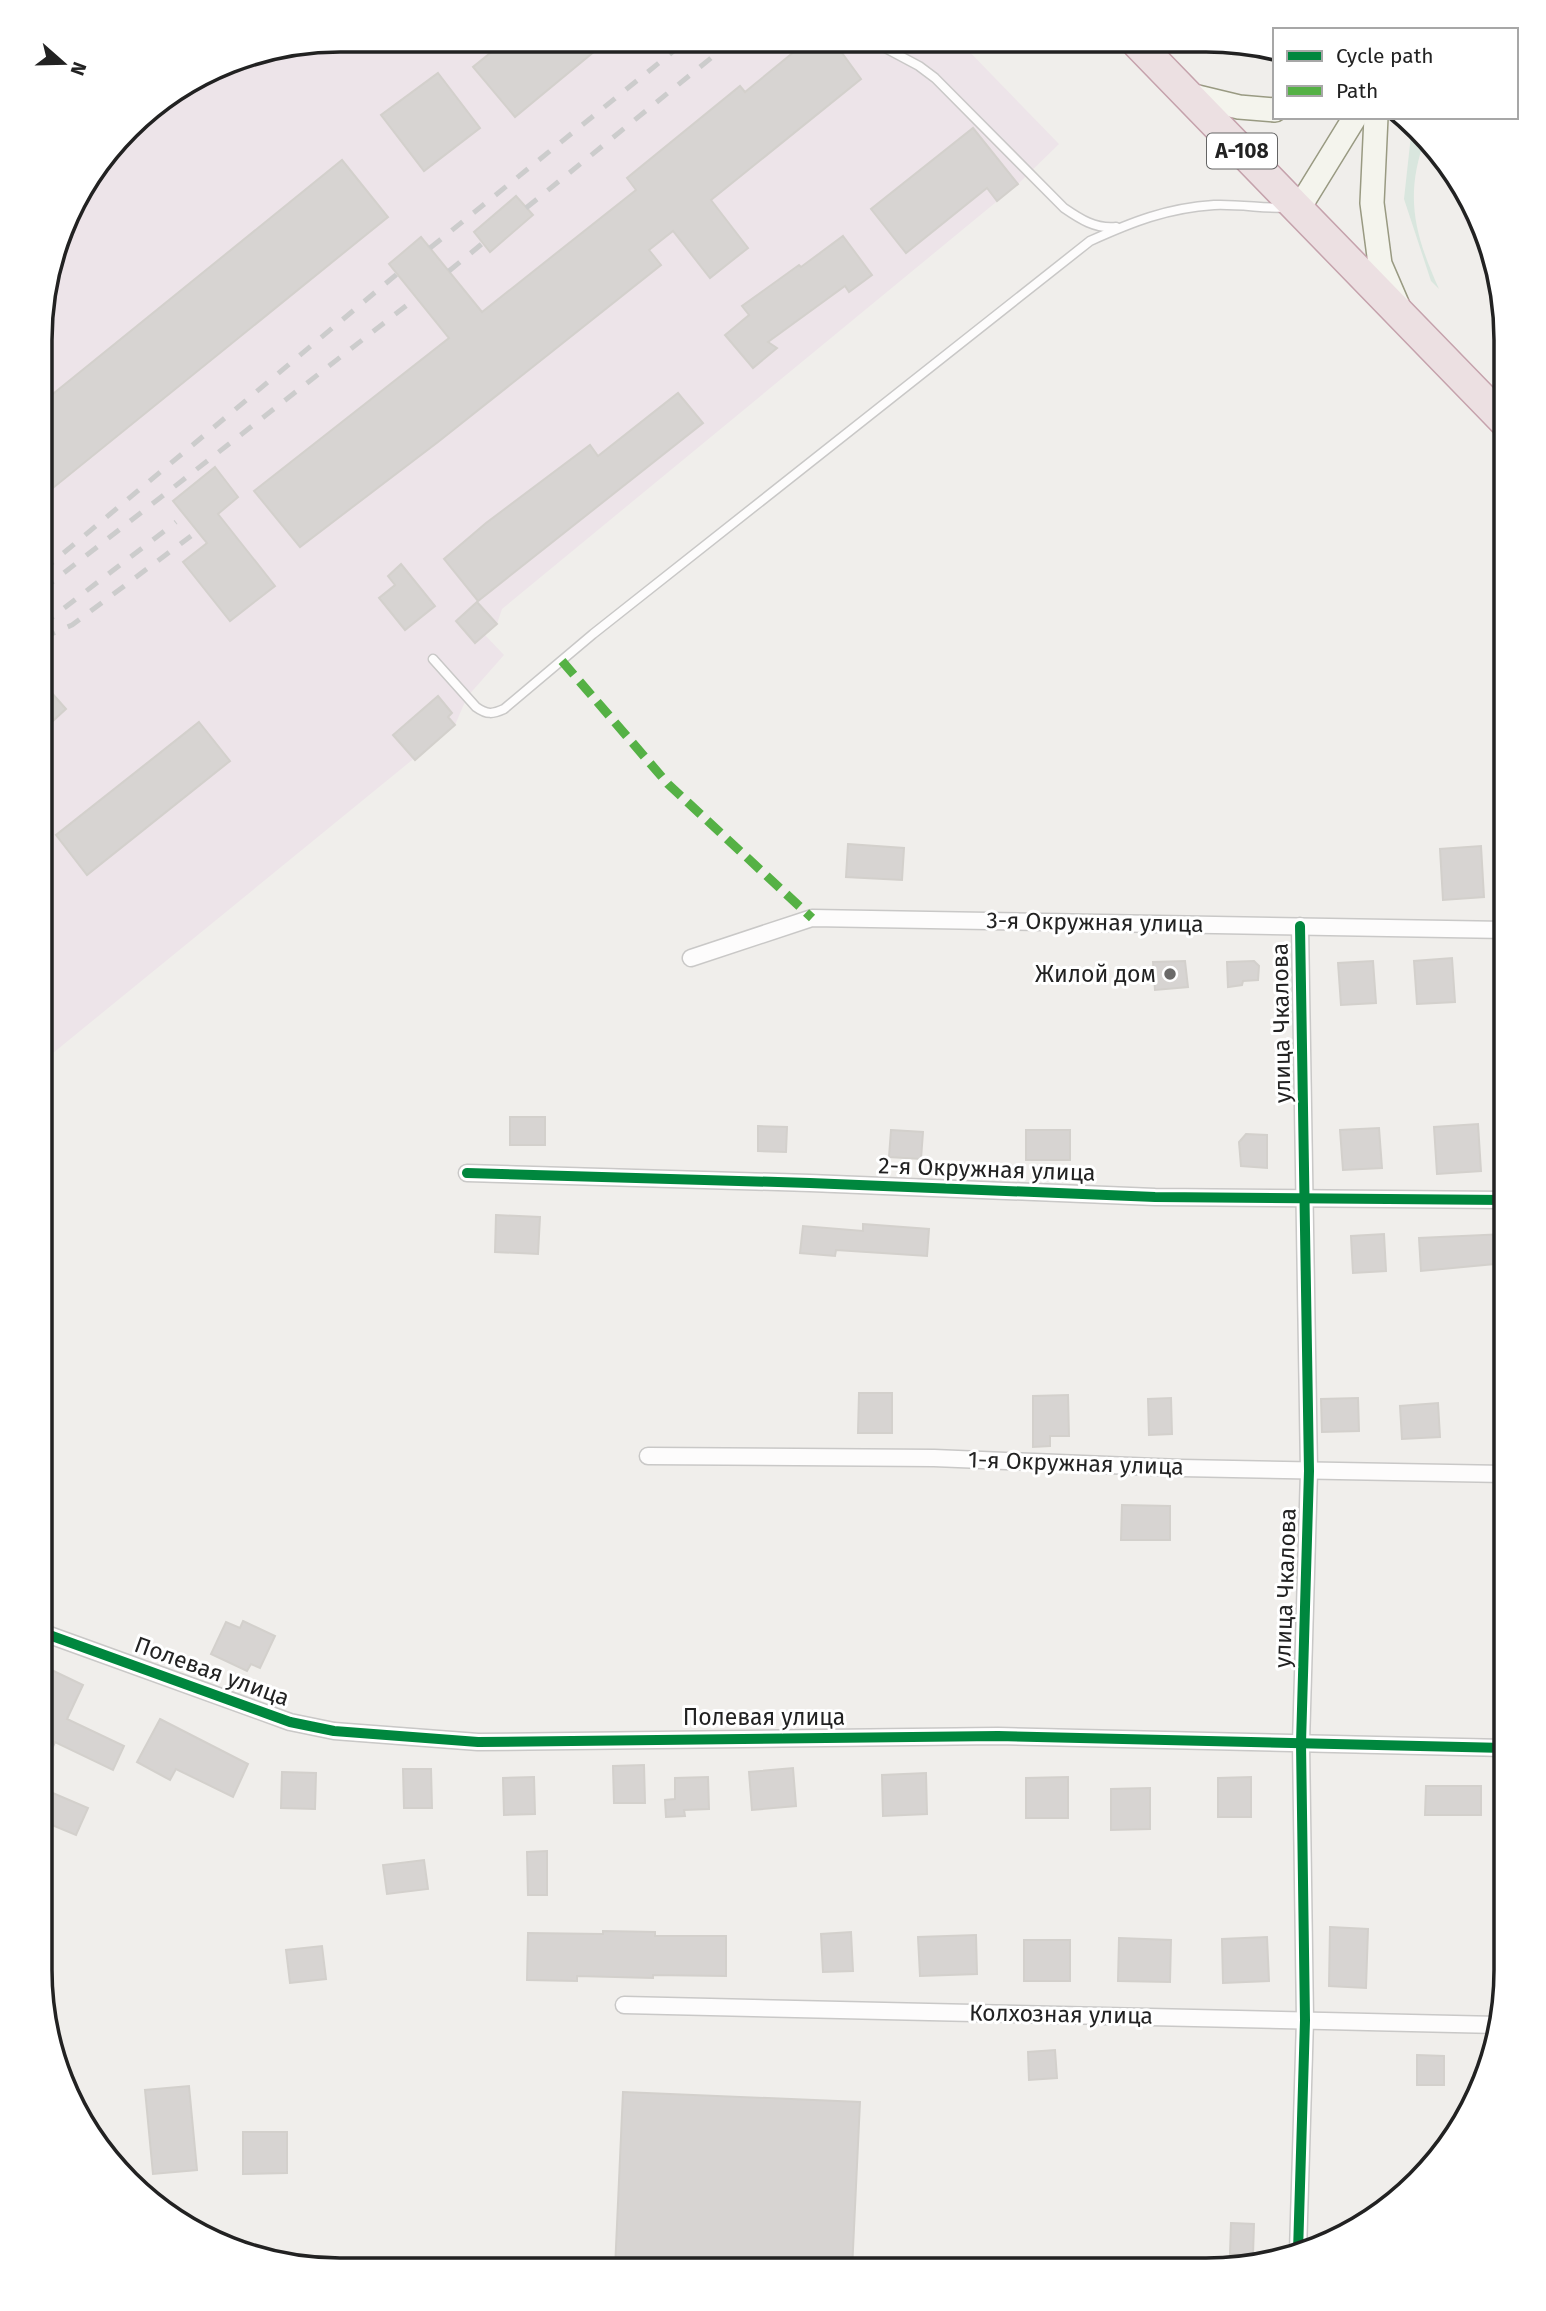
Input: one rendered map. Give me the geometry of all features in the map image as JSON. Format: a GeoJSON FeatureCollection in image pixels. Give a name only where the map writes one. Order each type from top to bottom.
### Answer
{"type":"FeatureCollection","features":[{"type":"Feature","properties":{"kind":"highway","name":"А-108"},"geometry":{"type":"LineString","coordinates":[[1146,52],[1494,411]]}},
{"type":"Feature","properties":{"kind":"main road"},"geometry":{"type":"LineString","coordinates":[[1185,93],[1239,107],[1273,110]]}},
{"type":"Feature","properties":{"kind":"main road"},"geometry":{"type":"LineString","coordinates":[[1298,208],[1354,119]]}},
{"type":"Feature","properties":{"kind":"main road"},"geometry":{"type":"LineString","coordinates":[[1376,119],[1372,203],[1380,264],[1404,317]]}},
{"type":"Feature","properties":{"kind":"street","name":"3-я Окружная улица"},"geometry":{"type":"LineString","coordinates":[[691,958],[812,918],[1494,930]]}},
{"type":"Feature","properties":{"kind":"street","name":"улица Чкалова"},"geometry":{"type":"LineString","coordinates":[[1298,2243],[1305,2020],[1301,1743],[1309,1471],[1300,926]]}},
{"type":"Feature","properties":{"kind":"street","name":"2-я Окружная улица"},"geometry":{"type":"LineString","coordinates":[[467,1173],[1155,1197],[1494,1200]]}},
{"type":"Feature","properties":{"kind":"street","name":"1-я Окружная улица"},"geometry":{"type":"LineString","coordinates":[[648,1456],[934,1458],[1309,1471],[1494,1474]]}},
{"type":"Feature","properties":{"kind":"street","name":"Полевая улица"},"geometry":{"type":"LineString","coordinates":[[52,1637],[290,1721],[334,1731],[478,1742],[998,1736],[1494,1748]]}},
{"type":"Feature","properties":{"kind":"street","name":"Колхозная улица"},"geometry":{"type":"LineString","coordinates":[[624,2005],[1488,2025]]}},
{"type":"Feature","properties":{"kind":"lane"},"geometry":{"type":"LineString","coordinates":[[889,52],[919,66],[935,78],[1064,208],[1083,221],[1100,227],[1123,226]]}},
{"type":"Feature","properties":{"kind":"lane"},"geometry":{"type":"LineString","coordinates":[[433,659],[484,713],[494,714],[504,709],[593,634],[1090,241],[1138,219],[1186,208],[1218,205],[1298,208]]}},
{"type":"Feature","properties":{"kind":"shaded area"},"geometry":{"type":"Polygon","coordinates":[[[341,52],[970,52],[1059,144],[1018,184],[502,609],[497,624],[485,635],[504,655],[467,697],[455,725],[52,1054],[53,322],[62,266],[74,230],[112,165],[151,124],[197,91],[230,74],[266,62],[303,55],[341,52]]]}},
{"type":"Feature","properties":{"kind":"shaded area"},"geometry":{"type":"Polygon","coordinates":[[[1411,139],[1422,151],[1414,198],[1418,233],[1439,289],[1431,281],[1404,199],[1411,139]]]}},
{"type":"Feature","properties":{"kind":"building"},"geometry":{"type":"Polygon","coordinates":[[[491,52],[594,52],[515,117],[473,67],[491,52]]]}},
{"type":"Feature","properties":{"kind":"building"},"geometry":{"type":"Polygon","coordinates":[[[794,52],[841,52],[861,79],[711,200],[748,248],[710,278],[673,231],[649,250],[661,265],[438,442],[300,547],[254,491],[449,338],[389,264],[421,237],[482,312],[636,190],[627,178],[740,86],[745,92],[794,52]]]}},
{"type":"Feature","properties":{"kind":"building"},"geometry":{"type":"Polygon","coordinates":[[[438,73],[480,128],[424,171],[381,115],[438,73]]]}},
{"type":"Feature","properties":{"kind":"building"},"geometry":{"type":"Polygon","coordinates":[[[973,128],[1018,184],[997,201],[987,188],[906,253],[871,209],[973,128]]]}},
{"type":"Feature","properties":{"kind":"building"},"geometry":{"type":"Polygon","coordinates":[[[342,160],[388,217],[52,489],[52,395],[342,160]]]}},
{"type":"Feature","properties":{"kind":"building"},"geometry":{"type":"Polygon","coordinates":[[[516,196],[533,215],[490,252],[474,232],[516,196]]]}},
{"type":"Feature","properties":{"kind":"building"},"geometry":{"type":"Polygon","coordinates":[[[843,236],[872,275],[849,292],[845,286],[768,342],[777,348],[753,368],[725,335],[749,315],[742,306],[843,236]]]}},
{"type":"Feature","properties":{"kind":"building"},"geometry":{"type":"Polygon","coordinates":[[[678,393],[703,423],[478,601],[444,559],[486,523],[590,445],[598,456],[678,393]]]}},
{"type":"Feature","properties":{"kind":"building"},"geometry":{"type":"Polygon","coordinates":[[[215,467],[238,497],[218,514],[275,586],[230,621],[183,562],[207,543],[173,501],[215,467]]]}},
{"type":"Feature","properties":{"kind":"building"},"geometry":{"type":"Polygon","coordinates":[[[401,564],[435,606],[405,630],[379,598],[395,585],[388,576],[401,564]]]}},
{"type":"Feature","properties":{"kind":"building"},"geometry":{"type":"Polygon","coordinates":[[[477,602],[497,624],[475,643],[456,621],[477,602]]]}},
{"type":"Feature","properties":{"kind":"building"},"geometry":{"type":"Polygon","coordinates":[[[52,693],[66,709],[52,722],[52,693]]]}},
{"type":"Feature","properties":{"kind":"building"},"geometry":{"type":"Polygon","coordinates":[[[438,696],[452,713],[448,717],[455,725],[415,760],[393,735],[438,696]]]}},
{"type":"Feature","properties":{"kind":"building"},"geometry":{"type":"Polygon","coordinates":[[[199,722],[230,761],[87,875],[56,835],[199,722]]]}},
{"type":"Feature","properties":{"kind":"building"},"geometry":{"type":"Polygon","coordinates":[[[848,844],[904,848],[902,880],[846,877],[848,844]]]}},
{"type":"Feature","properties":{"kind":"building"},"geometry":{"type":"Polygon","coordinates":[[[1481,846],[1484,897],[1443,900],[1440,849],[1481,846]]]}},
{"type":"Feature","properties":{"kind":"building"},"geometry":{"type":"Polygon","coordinates":[[[1452,958],[1455,1002],[1417,1004],[1414,961],[1452,958]]]}},
{"type":"Feature","properties":{"kind":"building","name":"Жилой дом"},"geometry":{"type":"Polygon","coordinates":[[[1185,961],[1188,987],[1155,990],[1153,962],[1185,961]]]}},
{"type":"Feature","properties":{"kind":"building"},"geometry":{"type":"Polygon","coordinates":[[[1254,961],[1259,966],[1258,980],[1243,981],[1242,985],[1228,987],[1227,962],[1254,961]]]}},
{"type":"Feature","properties":{"kind":"building"},"geometry":{"type":"Polygon","coordinates":[[[1373,961],[1376,1003],[1341,1005],[1338,963],[1373,961]]]}},
{"type":"Feature","properties":{"kind":"building"},"geometry":{"type":"Polygon","coordinates":[[[510,1117],[545,1117],[545,1145],[510,1145],[510,1117]]]}},
{"type":"Feature","properties":{"kind":"building"},"geometry":{"type":"Polygon","coordinates":[[[1478,1124],[1481,1171],[1437,1174],[1434,1127],[1478,1124]]]}},
{"type":"Feature","properties":{"kind":"building"},"geometry":{"type":"Polygon","coordinates":[[[758,1126],[787,1127],[786,1152],[758,1151],[758,1126]]]}},
{"type":"Feature","properties":{"kind":"building"},"geometry":{"type":"Polygon","coordinates":[[[1379,1128],[1382,1168],[1343,1170],[1340,1130],[1379,1128]]]}},
{"type":"Feature","properties":{"kind":"building"},"geometry":{"type":"Polygon","coordinates":[[[891,1130],[923,1132],[921,1159],[889,1157],[891,1130]]]}},
{"type":"Feature","properties":{"kind":"building"},"geometry":{"type":"Polygon","coordinates":[[[1026,1130],[1070,1130],[1070,1160],[1026,1160],[1026,1130]]]}},
{"type":"Feature","properties":{"kind":"building"},"geometry":{"type":"Polygon","coordinates":[[[1246,1134],[1267,1135],[1267,1168],[1241,1166],[1239,1142],[1246,1134]]]}},
{"type":"Feature","properties":{"kind":"building"},"geometry":{"type":"Polygon","coordinates":[[[496,1215],[540,1217],[538,1254],[495,1252],[496,1215]]]}},
{"type":"Feature","properties":{"kind":"building"},"geometry":{"type":"Polygon","coordinates":[[[863,1224],[929,1229],[927,1256],[836,1250],[835,1256],[800,1253],[803,1226],[863,1231],[863,1224]]]}},
{"type":"Feature","properties":{"kind":"building"},"geometry":{"type":"Polygon","coordinates":[[[1384,1234],[1386,1271],[1353,1273],[1351,1236],[1384,1234]]]}},
{"type":"Feature","properties":{"kind":"building"},"geometry":{"type":"Polygon","coordinates":[[[1494,1235],[1494,1264],[1421,1271],[1419,1238],[1494,1235]]]}},
{"type":"Feature","properties":{"kind":"building"},"geometry":{"type":"Polygon","coordinates":[[[859,1393],[892,1393],[892,1433],[858,1433],[859,1393]]]}},
{"type":"Feature","properties":{"kind":"building"},"geometry":{"type":"Polygon","coordinates":[[[1068,1395],[1069,1436],[1050,1436],[1050,1446],[1033,1447],[1033,1396],[1068,1395]]]}},
{"type":"Feature","properties":{"kind":"building"},"geometry":{"type":"Polygon","coordinates":[[[1171,1398],[1172,1434],[1149,1435],[1148,1399],[1171,1398]]]}},
{"type":"Feature","properties":{"kind":"building"},"geometry":{"type":"Polygon","coordinates":[[[1358,1398],[1359,1431],[1322,1432],[1321,1399],[1358,1398]]]}},
{"type":"Feature","properties":{"kind":"building"},"geometry":{"type":"Polygon","coordinates":[[[1438,1403],[1440,1437],[1402,1439],[1400,1406],[1438,1403]]]}},
{"type":"Feature","properties":{"kind":"building"},"geometry":{"type":"Polygon","coordinates":[[[1122,1505],[1170,1506],[1170,1540],[1121,1540],[1122,1505]]]}},
{"type":"Feature","properties":{"kind":"building"},"geometry":{"type":"Polygon","coordinates":[[[243,1621],[275,1636],[260,1668],[251,1664],[247,1671],[211,1654],[226,1622],[240,1628],[243,1621]]]}},
{"type":"Feature","properties":{"kind":"building"},"geometry":{"type":"Polygon","coordinates":[[[52,1670],[83,1685],[67,1719],[124,1746],[113,1770],[55,1742],[52,1749],[52,1670]]]}},
{"type":"Feature","properties":{"kind":"building"},"geometry":{"type":"Polygon","coordinates":[[[160,1719],[248,1764],[233,1797],[176,1769],[170,1780],[137,1762],[160,1719]]]}},
{"type":"Feature","properties":{"kind":"building"},"geometry":{"type":"Polygon","coordinates":[[[644,1765],[645,1803],[614,1803],[613,1766],[644,1765]]]}},
{"type":"Feature","properties":{"kind":"building"},"geometry":{"type":"Polygon","coordinates":[[[793,1768],[796,1806],[752,1810],[749,1772],[793,1768]]]}},
{"type":"Feature","properties":{"kind":"building"},"geometry":{"type":"Polygon","coordinates":[[[403,1769],[431,1769],[432,1808],[404,1808],[403,1769]]]}},
{"type":"Feature","properties":{"kind":"building"},"geometry":{"type":"Polygon","coordinates":[[[282,1772],[316,1773],[315,1809],[281,1808],[282,1772]]]}},
{"type":"Feature","properties":{"kind":"building"},"geometry":{"type":"Polygon","coordinates":[[[926,1773],[927,1814],[883,1816],[882,1775],[926,1773]]]}},
{"type":"Feature","properties":{"kind":"building"},"geometry":{"type":"Polygon","coordinates":[[[534,1777],[535,1814],[504,1815],[503,1778],[534,1777]]]}},
{"type":"Feature","properties":{"kind":"building"},"geometry":{"type":"Polygon","coordinates":[[[708,1777],[709,1809],[684,1810],[685,1816],[666,1817],[665,1800],[675,1799],[675,1778],[708,1777]]]}},
{"type":"Feature","properties":{"kind":"building"},"geometry":{"type":"Polygon","coordinates":[[[1068,1777],[1068,1818],[1026,1818],[1026,1778],[1068,1777]]]}},
{"type":"Feature","properties":{"kind":"building"},"geometry":{"type":"Polygon","coordinates":[[[1251,1777],[1251,1817],[1218,1817],[1218,1778],[1251,1777]]]}},
{"type":"Feature","properties":{"kind":"building"},"geometry":{"type":"Polygon","coordinates":[[[1426,1786],[1481,1786],[1481,1815],[1425,1815],[1426,1786]]]}},
{"type":"Feature","properties":{"kind":"building"},"geometry":{"type":"Polygon","coordinates":[[[1150,1788],[1150,1829],[1111,1830],[1111,1789],[1150,1788]]]}},
{"type":"Feature","properties":{"kind":"building"},"geometry":{"type":"Polygon","coordinates":[[[52,1793],[88,1808],[76,1835],[52,1825],[52,1793]]]}},
{"type":"Feature","properties":{"kind":"building"},"geometry":{"type":"Polygon","coordinates":[[[547,1851],[547,1895],[528,1895],[527,1852],[547,1851]]]}},
{"type":"Feature","properties":{"kind":"building"},"geometry":{"type":"Polygon","coordinates":[[[424,1860],[428,1889],[387,1894],[383,1865],[424,1860]]]}},
{"type":"Feature","properties":{"kind":"building"},"geometry":{"type":"Polygon","coordinates":[[[1330,1927],[1368,1929],[1366,1988],[1329,1986],[1330,1927]]]}},
{"type":"Feature","properties":{"kind":"building"},"geometry":{"type":"Polygon","coordinates":[[[603,1931],[655,1932],[655,1936],[726,1936],[726,1976],[577,1976],[577,1981],[527,1980],[528,1933],[603,1934],[603,1931]]]}},
{"type":"Feature","properties":{"kind":"building"},"geometry":{"type":"Polygon","coordinates":[[[851,1932],[853,1971],[823,1972],[821,1934],[851,1932]]]}},
{"type":"Feature","properties":{"kind":"building"},"geometry":{"type":"Polygon","coordinates":[[[976,1935],[977,1974],[920,1976],[918,1937],[976,1935]]]}},
{"type":"Feature","properties":{"kind":"building"},"geometry":{"type":"Polygon","coordinates":[[[1267,1937],[1269,1981],[1223,1983],[1222,1939],[1267,1937]]]}},
{"type":"Feature","properties":{"kind":"building"},"geometry":{"type":"Polygon","coordinates":[[[1119,1938],[1171,1940],[1170,1982],[1118,1981],[1119,1938]]]}},
{"type":"Feature","properties":{"kind":"building"},"geometry":{"type":"Polygon","coordinates":[[[1024,1940],[1070,1940],[1070,1981],[1024,1981],[1024,1940]]]}},
{"type":"Feature","properties":{"kind":"building"},"geometry":{"type":"Polygon","coordinates":[[[322,1946],[326,1979],[290,1983],[286,1950],[322,1946]]]}},
{"type":"Feature","properties":{"kind":"building"},"geometry":{"type":"Polygon","coordinates":[[[1055,2050],[1057,2078],[1029,2080],[1028,2052],[1055,2050]]]}},
{"type":"Feature","properties":{"kind":"building"},"geometry":{"type":"Polygon","coordinates":[[[1417,2055],[1444,2056],[1444,2085],[1417,2085],[1417,2055]]]}},
{"type":"Feature","properties":{"kind":"building"},"geometry":{"type":"Polygon","coordinates":[[[189,2086],[197,2170],[153,2174],[145,2090],[189,2086]]]}},
{"type":"Feature","properties":{"kind":"building"},"geometry":{"type":"Polygon","coordinates":[[[623,2092],[860,2102],[853,2258],[615,2258],[623,2092]]]}},
{"type":"Feature","properties":{"kind":"building"},"geometry":{"type":"Polygon","coordinates":[[[243,2132],[287,2132],[287,2173],[243,2174],[243,2132]]]}},
{"type":"Feature","properties":{"kind":"building"},"geometry":{"type":"Polygon","coordinates":[[[1231,2223],[1254,2224],[1253,2254],[1230,2254],[1231,2223]]]}},
{"type":"Feature","properties":{"kind":"railway"},"geometry":{"type":"LineString","coordinates":[[430,248],[672,52]]}},
{"type":"Feature","properties":{"kind":"railway"},"geometry":{"type":"LineString","coordinates":[[526,208],[718,52]]}},
{"type":"Feature","properties":{"kind":"railway"},"geometry":{"type":"LineString","coordinates":[[449,271],[483,243]]}},
{"type":"Feature","properties":{"kind":"railway"},"geometry":{"type":"LineString","coordinates":[[52,563],[397,274]]}},
{"type":"Feature","properties":{"kind":"railway"},"geometry":{"type":"LineString","coordinates":[[52,582],[416,298]]}},
{"type":"Feature","properties":{"kind":"railway"},"geometry":{"type":"LineString","coordinates":[[52,617],[176,522]]}},
{"type":"Feature","properties":{"kind":"railway"},"geometry":{"type":"LineString","coordinates":[[52,634],[72,625],[191,536]]}},
{"type":"Feature","properties":{"kind":"marked path"},"geometry":{"type":"LineString","coordinates":[[562,661],[668,784],[812,918]]}},
{"type":"Feature","properties":{"kind":"cycle path"},"geometry":{"type":"LineString","coordinates":[[1298,2243],[1305,2020],[1301,1743],[1309,1471],[1300,926]]}},
{"type":"Feature","properties":{"kind":"cycle path"},"geometry":{"type":"LineString","coordinates":[[467,1173],[1155,1197],[1494,1200]]}},
{"type":"Feature","properties":{"kind":"cycle path"},"geometry":{"type":"LineString","coordinates":[[52,1636],[290,1722],[334,1731],[478,1742],[998,1736],[1494,1748]]}},
{"type":"Feature","properties":{"kind":"place","name":"Жилой дом"},"geometry":{"type":"Point","coordinates":[1170,974]}}]}
